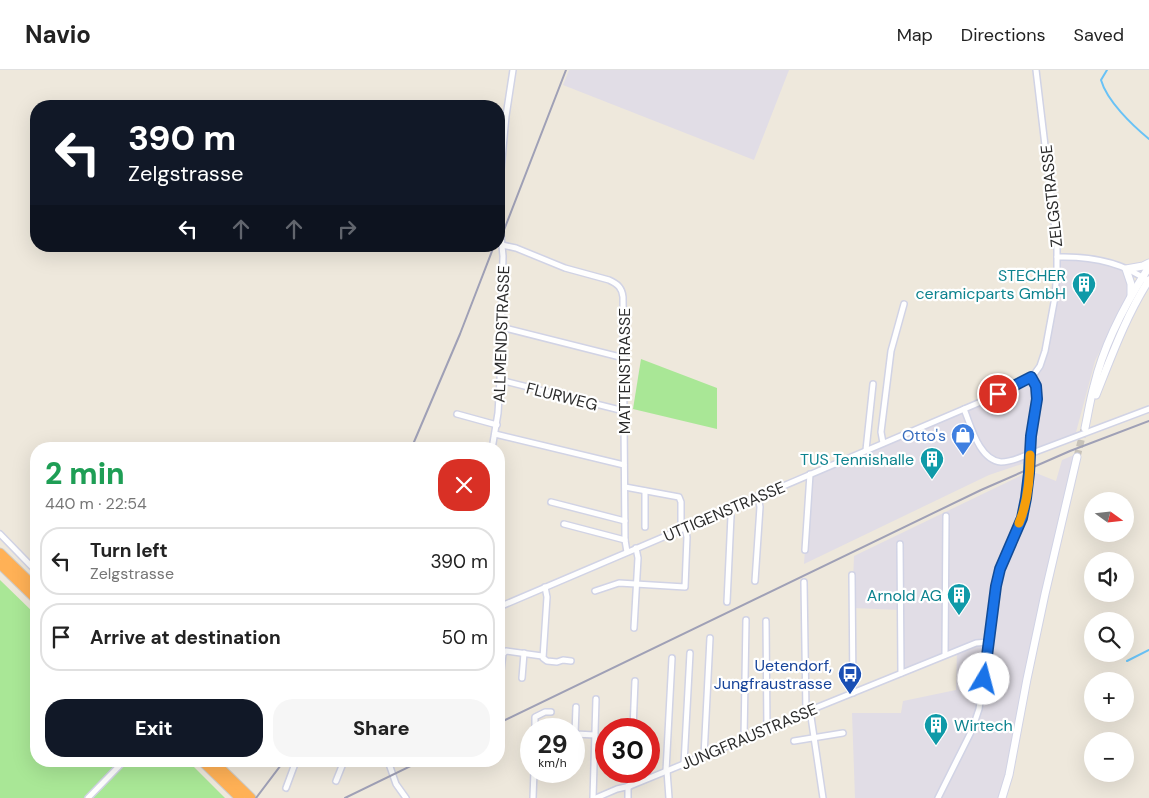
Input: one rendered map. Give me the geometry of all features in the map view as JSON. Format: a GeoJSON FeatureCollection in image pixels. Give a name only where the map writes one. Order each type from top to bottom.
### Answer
{"type":"FeatureCollection","features":[{"type":"Feature","properties":{"kind":"highway"},"geometry":{"type":"LineString","coordinates":[[0,553],[30,582]]}},
{"type":"Feature","properties":{"kind":"highway"},"geometry":{"type":"LineString","coordinates":[[0,564],[30,593]]}},
{"type":"Feature","properties":{"kind":"highway"},"geometry":{"type":"LineString","coordinates":[[208,767],[240,798]]}},
{"type":"Feature","properties":{"kind":"highway"},"geometry":{"type":"LineString","coordinates":[[219,767],[251,798]]}},
{"type":"Feature","properties":{"kind":"main road"},"geometry":{"type":"LineString","coordinates":[[1131,295],[1131,284],[1126,269],[1143,266],[1149,262]]}},
{"type":"Feature","properties":{"kind":"main road"},"geometry":{"type":"LineString","coordinates":[[1084,428],[1120,332],[1146,279],[1149,267]]}},
{"type":"Feature","properties":{"kind":"main road"},"geometry":{"type":"LineString","coordinates":[[1089,412],[1094,386],[1106,348],[1117,322],[1131,295],[1146,279]]}},
{"type":"Feature","properties":{"kind":"main road"},"geometry":{"type":"LineString","coordinates":[[1002,798],[1009,775],[1036,637],[1077,457]]}},
{"type":"Feature","properties":{"kind":"main road"},"geometry":{"type":"LineString","coordinates":[[1007,798],[1009,775]]}},
{"type":"Feature","properties":{"kind":"street","name":"ALLMENDSTRASSE"},"geometry":{"type":"LineString","coordinates":[[505,129],[513,70]]}},
{"type":"Feature","properties":{"kind":"street","name":"ZELGSTRASSE"},"geometry":{"type":"LineString","coordinates":[[1031,377],[1040,366],[1045,351],[1056,288],[1057,257],[1036,70]]}},
{"type":"Feature","properties":{"kind":"street","name":"MATTENSTRASSE"},"geometry":{"type":"LineString","coordinates":[[505,246],[516,248],[565,268],[615,282],[622,291],[625,540],[627,552]]}},
{"type":"Feature","properties":{"kind":"street","name":"ALLMENDSTRASSE"},"geometry":{"type":"LineString","coordinates":[[493,442],[497,425],[500,380],[502,252]]}},
{"type":"Feature","properties":{"kind":"street"},"geometry":{"type":"LineString","coordinates":[[1057,257],[1090,258],[1126,269],[1146,279]]}},
{"type":"Feature","properties":{"kind":"street"},"geometry":{"type":"LineString","coordinates":[[883,443],[881,432],[890,358],[904,304]]}},
{"type":"Feature","properties":{"kind":"street"},"geometry":{"type":"LineString","coordinates":[[502,327],[624,358]]}},
{"type":"Feature","properties":{"kind":"street"},"geometry":{"type":"LineString","coordinates":[[938,798],[972,730],[979,709],[1000,569],[1022,518],[1026,498],[1029,473],[1031,436],[1037,399],[1036,386],[1031,377],[1006,391],[964,409],[982,451],[988,457],[1000,462],[1024,456],[1035,452],[1149,409]]}},
{"type":"Feature","properties":{"kind":"street","name":"FLURWEG"},"geometry":{"type":"LineString","coordinates":[[500,380],[624,411]]}},
{"type":"Feature","properties":{"kind":"street"},"geometry":{"type":"LineString","coordinates":[[866,450],[873,384]]}},
{"type":"Feature","properties":{"kind":"street","name":"UTTIGENSTRASSE"},"geometry":{"type":"LineString","coordinates":[[505,604],[636,548],[683,525],[729,509],[964,409]]}},
{"type":"Feature","properties":{"kind":"street"},"geometry":{"type":"LineString","coordinates":[[457,414],[497,425]]}},
{"type":"Feature","properties":{"kind":"street"},"geometry":{"type":"LineString","coordinates":[[495,434],[624,466]]}},
{"type":"Feature","properties":{"kind":"street"},"geometry":{"type":"LineString","coordinates":[[805,550],[810,474]]}},
{"type":"Feature","properties":{"kind":"street"},"geometry":{"type":"LineString","coordinates":[[595,591],[619,583],[684,587],[687,537],[683,525],[679,497],[625,487]]}},
{"type":"Feature","properties":{"kind":"street"},"geometry":{"type":"LineString","coordinates":[[645,491],[645,527]]}},
{"type":"Feature","properties":{"kind":"street"},"geometry":{"type":"LineString","coordinates":[[755,581],[760,507],[758,496]]}},
{"type":"Feature","properties":{"kind":"street"},"geometry":{"type":"LineString","coordinates":[[551,502],[625,521]]}},
{"type":"Feature","properties":{"kind":"street"},"geometry":{"type":"LineString","coordinates":[[727,602],[731,516],[729,509]]}},
{"type":"Feature","properties":{"kind":"street"},"geometry":{"type":"LineString","coordinates":[[945,655],[946,516]]}},
{"type":"Feature","properties":{"kind":"street"},"geometry":{"type":"LineString","coordinates":[[564,524],[625,540]]}},
{"type":"Feature","properties":{"kind":"street"},"geometry":{"type":"LineString","coordinates":[[0,534],[30,565]]}},
{"type":"Feature","properties":{"kind":"street"},"geometry":{"type":"LineString","coordinates":[[900,544],[901,673]]}},
{"type":"Feature","properties":{"kind":"street"},"geometry":{"type":"LineString","coordinates":[[634,628],[638,558],[636,548]]}},
{"type":"Feature","properties":{"kind":"street"},"geometry":{"type":"LineString","coordinates":[[852,575],[853,693]]}},
{"type":"Feature","properties":{"kind":"street"},"geometry":{"type":"LineString","coordinates":[[804,582],[808,712],[823,798]]}},
{"type":"Feature","properties":{"kind":"street"},"geometry":{"type":"LineString","coordinates":[[546,587],[547,597],[542,656],[547,661],[570,661]]}},
{"type":"Feature","properties":{"kind":"street"},"geometry":{"type":"LineString","coordinates":[[744,739],[746,620]]}},
{"type":"Feature","properties":{"kind":"street"},"geometry":{"type":"LineString","coordinates":[[766,621],[766,730]]}},
{"type":"Feature","properties":{"kind":"street"},"geometry":{"type":"LineString","coordinates":[[704,756],[710,638]]}},
{"type":"Feature","properties":{"kind":"street","name":"JUNGFRAUSTRASSE"},"geometry":{"type":"LineString","coordinates":[[594,798],[704,756],[945,655],[976,643],[989,642]]}},
{"type":"Feature","properties":{"kind":"street"},"geometry":{"type":"LineString","coordinates":[[505,652],[542,656]]}},
{"type":"Feature","properties":{"kind":"street"},"geometry":{"type":"LineString","coordinates":[[522,678],[524,653]]}},
{"type":"Feature","properties":{"kind":"street"},"geometry":{"type":"LineString","coordinates":[[684,764],[690,653]]}},
{"type":"Feature","properties":{"kind":"street"},"geometry":{"type":"LineString","coordinates":[[669,798],[667,771],[672,658]]}},
{"type":"Feature","properties":{"kind":"street"},"geometry":{"type":"LineString","coordinates":[[633,718],[635,681]]}},
{"type":"Feature","properties":{"kind":"street"},"geometry":{"type":"LineString","coordinates":[[595,718],[596,699]]}},
{"type":"Feature","properties":{"kind":"street"},"geometry":{"type":"LineString","coordinates":[[576,707],[575,734],[595,735],[594,798]]}},
{"type":"Feature","properties":{"kind":"street"},"geometry":{"type":"LineString","coordinates":[[535,718],[544,712],[551,712]]}},
{"type":"Feature","properties":{"kind":"street"},"geometry":{"type":"LineString","coordinates":[[794,741],[843,733]]}},
{"type":"Feature","properties":{"kind":"street"},"geometry":{"type":"LineString","coordinates":[[88,798],[118,767]]}},
{"type":"Feature","properties":{"kind":"street"},"geometry":{"type":"LineString","coordinates":[[286,788],[294,767]]}},
{"type":"Feature","properties":{"kind":"street"},"geometry":{"type":"LineString","coordinates":[[336,781],[342,767]]}},
{"type":"Feature","properties":{"kind":"street"},"geometry":{"type":"LineString","coordinates":[[390,767],[396,784],[406,798]]}},
{"type":"Feature","properties":{"kind":"street"},"geometry":{"type":"LineString","coordinates":[[533,798],[534,783]]}},
{"type":"Feature","properties":{"kind":"street"},"geometry":{"type":"LineString","coordinates":[[628,798],[629,783]]}},
{"type":"Feature","properties":{"kind":"shaded area"},"geometry":{"type":"Polygon","coordinates":[[[569,70],[789,70],[754,160],[563,85],[569,70]]]}},
{"type":"Feature","properties":{"kind":"shaded area"},"geometry":{"type":"Polygon","coordinates":[[[1057,257],[1090,259],[1136,273],[1126,299],[1095,361],[1075,436],[1035,452],[1034,460],[989,475],[804,564],[810,474],[1006,391],[1038,369],[1053,307],[1057,257]]]}},
{"type":"Feature","properties":{"kind":"shaded area"},"geometry":{"type":"Polygon","coordinates":[[[1074,455],[1077,457],[1002,798],[855,798],[852,713],[901,713],[903,701],[956,690],[957,651],[901,673],[901,610],[852,608],[854,556],[1022,475],[1036,473],[1056,481],[1062,460],[1074,455]]]}},
{"type":"Feature","properties":{"kind":"green space"},"geometry":{"type":"Polygon","coordinates":[[[641,359],[717,388],[717,429],[633,409],[641,359]]]}},
{"type":"Feature","properties":{"kind":"green space"},"geometry":{"type":"Polygon","coordinates":[[[0,580],[30,609],[30,767],[194,767],[225,798],[0,798],[0,580]]]}},
{"type":"Feature","properties":{"kind":"waterway"},"geometry":{"type":"LineString","coordinates":[[1107,70],[1101,80],[1104,88],[1114,104],[1128,120],[1149,139]]}},
{"type":"Feature","properties":{"kind":"waterway"},"geometry":{"type":"LineString","coordinates":[[1134,658],[1149,650]]}},
{"type":"Feature","properties":{"kind":"tunnel"},"geometry":{"type":"LineString","coordinates":[[1077,457],[1084,429]]}},
{"type":"Feature","properties":{"kind":"railway"},"geometry":{"type":"LineString","coordinates":[[505,228],[566,70]]}},
{"type":"Feature","properties":{"kind":"railway"},"geometry":{"type":"LineString","coordinates":[[414,442],[460,334],[492,252]]}},
{"type":"Feature","properties":{"kind":"railway"},"geometry":{"type":"LineString","coordinates":[[505,720],[981,490],[1070,451],[1149,421]]}},
{"type":"Feature","properties":{"kind":"railway"},"geometry":{"type":"LineString","coordinates":[[256,798],[279,767]]}},
{"type":"Feature","properties":{"kind":"railway"},"geometry":{"type":"LineString","coordinates":[[345,798],[409,767]]}},
{"type":"Feature","properties":{"kind":"slow traffic"},"geometry":{"type":"LineString","coordinates":[[1019,523],[1026,498],[1030,455]]}},
{"type":"Feature","properties":{"kind":"place","name":"STECHER ceramicparts GmbH"},"geometry":{"type":"Point","coordinates":[1084,305]}},
{"type":"Feature","properties":{"kind":"place","name":"Otto's"},"geometry":{"type":"Point","coordinates":[963,456]}},
{"type":"Feature","properties":{"kind":"place","name":"TUS Tennishalle"},"geometry":{"type":"Point","coordinates":[932,480]}},
{"type":"Feature","properties":{"kind":"place","name":"Arnold AG"},"geometry":{"type":"Point","coordinates":[959,616]}},
{"type":"Feature","properties":{"kind":"place","name":"Uetendorf, Jungfraustrasse"},"geometry":{"type":"Point","coordinates":[850,695]}},
{"type":"Feature","properties":{"kind":"place","name":"Wirtech"},"geometry":{"type":"Point","coordinates":[936,746]}},
{"type":"Feature","properties":{"kind":"route"},"geometry":{"type":"LineString","coordinates":[[984,679],[996,586],[1002,561],[1022,518],[1025,504],[1037,390],[1031,377],[998,394]]}}]}
